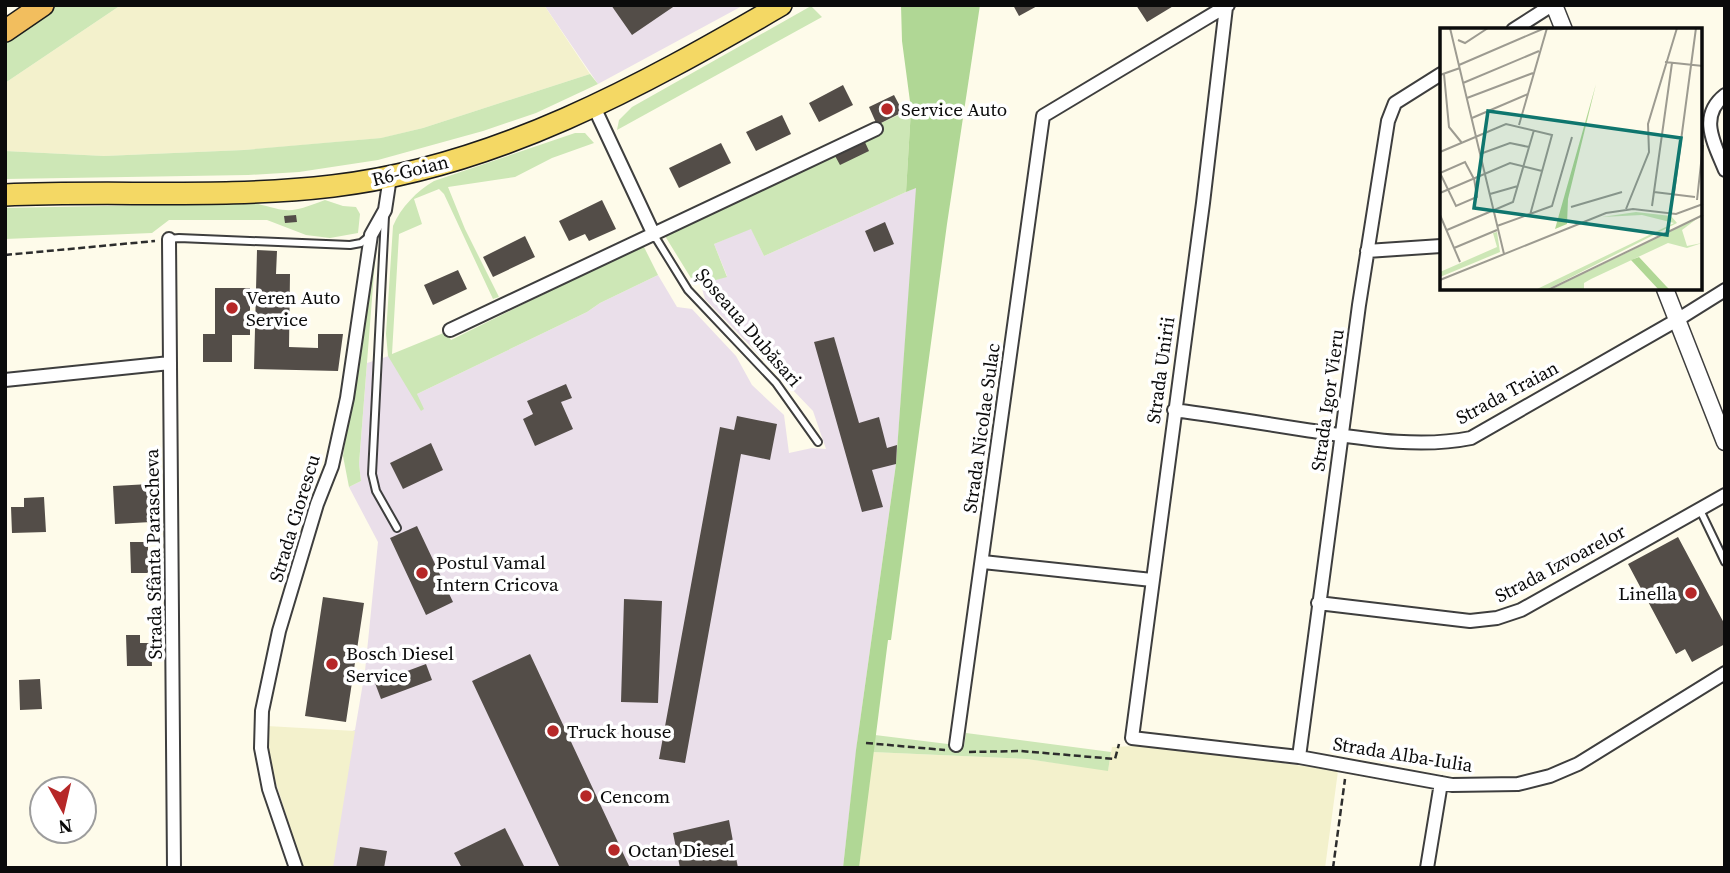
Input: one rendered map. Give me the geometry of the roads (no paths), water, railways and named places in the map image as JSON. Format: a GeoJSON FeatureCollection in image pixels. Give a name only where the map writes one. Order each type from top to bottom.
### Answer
{"type":"FeatureCollection","features":[{"type":"Feature","properties":{"kind":"highway"},"geometry":{"type":"LineString","coordinates":[[5,31],[43,5]]}},
{"type":"Feature","properties":{"kind":"main road","name":"R6-Goian"},"geometry":{"type":"LineString","coordinates":[[5,195],[258,191],[332,186],[390,177],[499,145],[594,107],[637,87],[781,5]]}},
{"type":"Feature","properties":{"kind":"street"},"geometry":{"type":"LineString","coordinates":[[1516,28],[1553,5],[1563,28]]}},
{"type":"Feature","properties":{"kind":"street","name":"Strada Nicolae Sulac"},"geometry":{"type":"LineString","coordinates":[[955,748],[1043,116],[1227,6]]}},
{"type":"Feature","properties":{"kind":"street","name":"Strada Unirii"},"geometry":{"type":"LineString","coordinates":[[1132,738],[1227,6]]}},
{"type":"Feature","properties":{"kind":"street","name":"Strada Igor Vieru"},"geometry":{"type":"LineString","coordinates":[[1299,757],[1382,149],[1395,103],[1440,75]]}},
{"type":"Feature","properties":{"kind":"street"},"geometry":{"type":"LineString","coordinates":[[1725,94],[1714,104],[1709,126],[1725,170]]}},
{"type":"Feature","properties":{"kind":"street","name":"Șoseaua Dubăsari"},"geometry":{"type":"LineString","coordinates":[[594,107],[654,235]]}},
{"type":"Feature","properties":{"kind":"street"},"geometry":{"type":"LineString","coordinates":[[450,330],[876,129]]}},
{"type":"Feature","properties":{"kind":"street","name":"Strada Ciorescu"},"geometry":{"type":"LineString","coordinates":[[296,868],[269,789],[261,748],[262,711],[279,631],[317,504],[332,466],[347,398],[371,235],[385,210],[390,177]]}},
{"type":"Feature","properties":{"kind":"street","name":"Strada Sfânta Parascheva"},"geometry":{"type":"LineString","coordinates":[[169,239],[174,868]]}},
{"type":"Feature","properties":{"kind":"street"},"geometry":{"type":"LineString","coordinates":[[1367,251],[1440,246]]}},
{"type":"Feature","properties":{"kind":"street","name":"Strada Traian"},"geometry":{"type":"LineString","coordinates":[[1174,410],[1415,443],[1446,443],[1471,438],[1677,320],[1725,289]]}},
{"type":"Feature","properties":{"kind":"street"},"geometry":{"type":"LineString","coordinates":[[1665,290],[1725,442]]}},
{"type":"Feature","properties":{"kind":"street"},"geometry":{"type":"LineString","coordinates":[[5,380],[170,363]]}},
{"type":"Feature","properties":{"kind":"street","name":"Strada Izvoarelor"},"geometry":{"type":"LineString","coordinates":[[1318,603],[1470,621],[1497,618],[1521,610],[1725,495]]}},
{"type":"Feature","properties":{"kind":"street"},"geometry":{"type":"LineString","coordinates":[[983,562],[1152,580]]}},
{"type":"Feature","properties":{"kind":"street","name":"Strada Alba-Iulia"},"geometry":{"type":"LineString","coordinates":[[1132,738],[1299,757],[1441,783],[1494,786],[1518,784],[1550,776],[1578,764],[1725,673]]}},
{"type":"Feature","properties":{"kind":"street"},"geometry":{"type":"LineString","coordinates":[[1427,868],[1441,783]]}},
{"type":"Feature","properties":{"kind":"lane"},"geometry":{"type":"LineString","coordinates":[[385,210],[372,474],[376,491],[397,528]]}},
{"type":"Feature","properties":{"kind":"lane"},"geometry":{"type":"LineString","coordinates":[[169,239],[351,245],[360,243],[371,235]]}},
{"type":"Feature","properties":{"kind":"lane","name":"Șoseaua Dubăsari"},"geometry":{"type":"LineString","coordinates":[[654,235],[688,290],[776,383],[818,442]]}},
{"type":"Feature","properties":{"kind":"lane"},"geometry":{"type":"LineString","coordinates":[[1700,509],[1725,562]]}},
{"type":"Feature","properties":{"kind":"place","name":"Service Auto"},"geometry":{"type":"Point","coordinates":[887,109]}},
{"type":"Feature","properties":{"kind":"place","name":"Veren Auto Service"},"geometry":{"type":"Point","coordinates":[232,308]}},
{"type":"Feature","properties":{"kind":"place","name":"Postul Vamal Intern Cricova"},"geometry":{"type":"Point","coordinates":[422,573]}},
{"type":"Feature","properties":{"kind":"place","name":"Linella"},"geometry":{"type":"Point","coordinates":[1691,593]}},
{"type":"Feature","properties":{"kind":"place","name":"Bosch Diesel Service"},"geometry":{"type":"Point","coordinates":[332,664]}},
{"type":"Feature","properties":{"kind":"place","name":"Truck house"},"geometry":{"type":"Point","coordinates":[553,731]}},
{"type":"Feature","properties":{"kind":"place","name":"Cencom"},"geometry":{"type":"Point","coordinates":[586,796]}},
{"type":"Feature","properties":{"kind":"place","name":"Octan Diesel"},"geometry":{"type":"Point","coordinates":[614,850]}}]}
